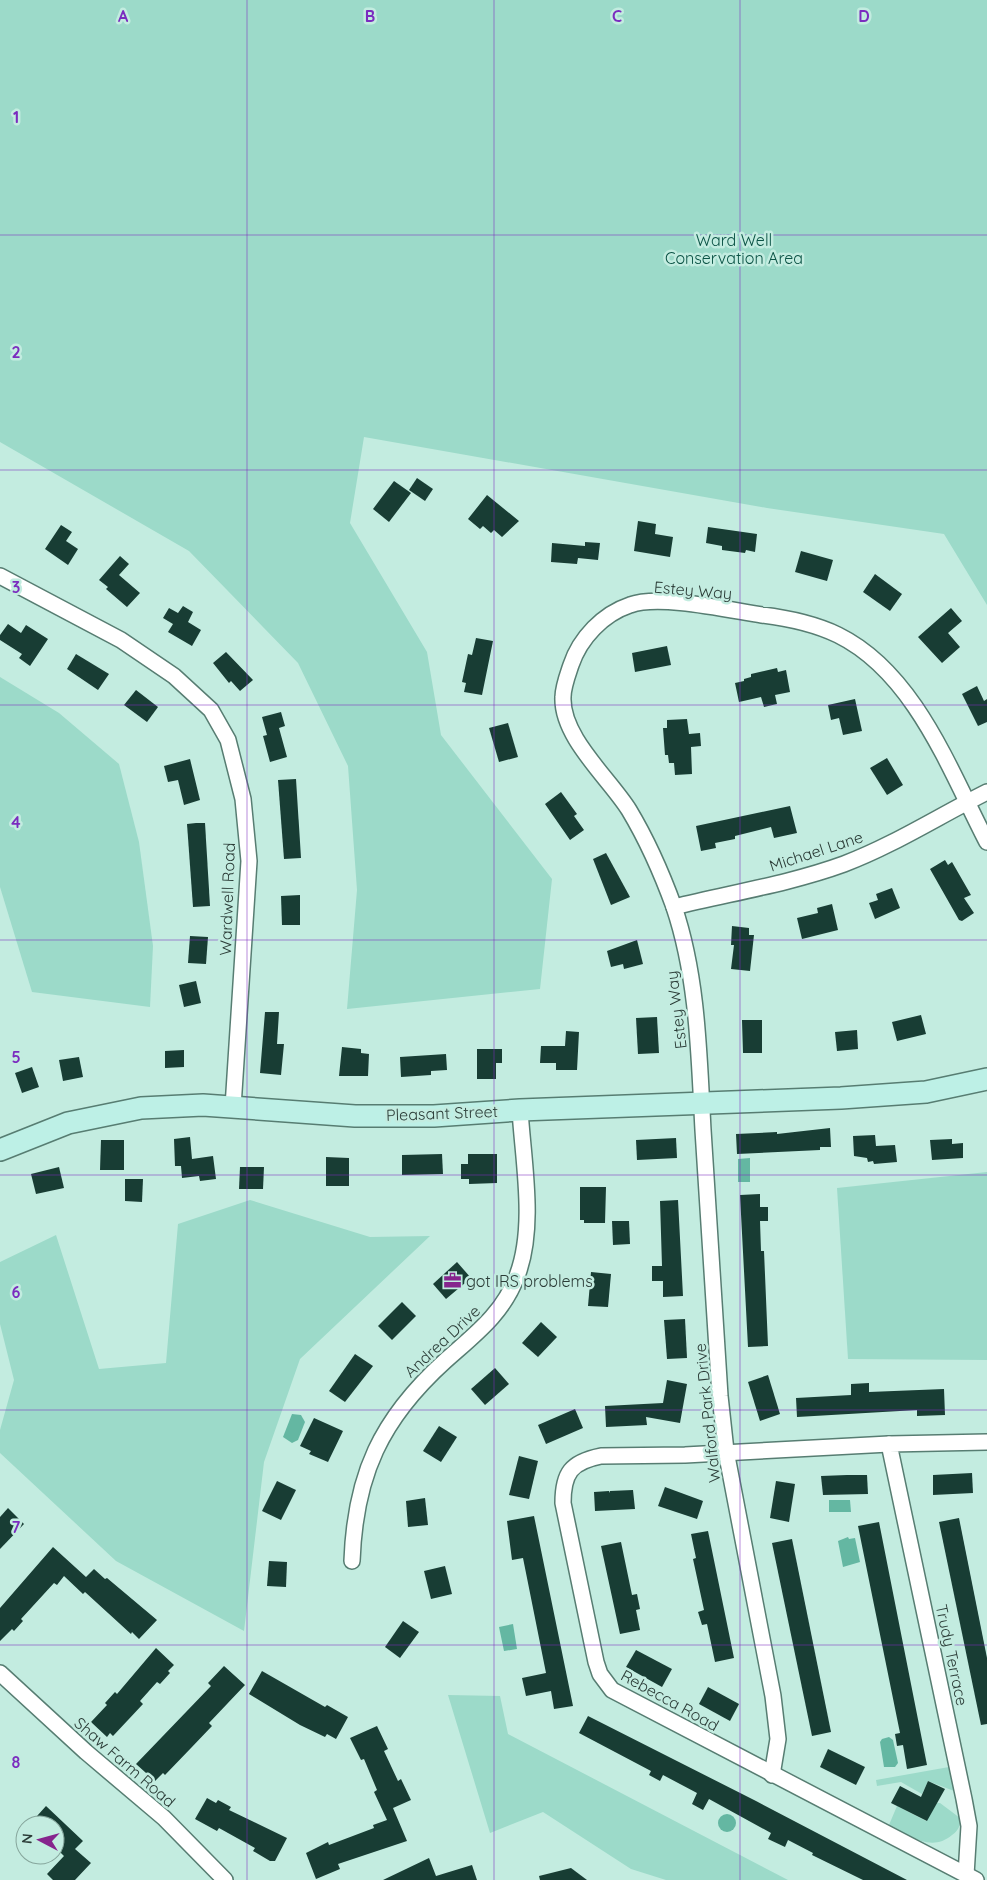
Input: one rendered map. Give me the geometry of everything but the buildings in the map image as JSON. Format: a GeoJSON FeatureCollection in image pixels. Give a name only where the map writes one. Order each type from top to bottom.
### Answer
{"type":"FeatureCollection","features":[{"type":"Feature","properties":{"kind":"main road","name":"Pleasant Street"},"geometry":{"type":"LineString","coordinates":[[0,1150],[68,1123],[141,1108],[203,1105],[385,1116],[434,1116],[520,1110],[926,1092],[987,1079]]}},
{"type":"Feature","properties":{"kind":"street","name":"Wardwell Road"},"geometry":{"type":"LineString","coordinates":[[0,576],[121,640],[174,676],[211,710],[228,740],[243,799],[249,861],[233,1106]]}},
{"type":"Feature","properties":{"kind":"street","name":"Estey Way"},"geometry":{"type":"LineString","coordinates":[[702,1102],[697,1026],[690,973],[674,907],[651,853],[628,809],[588,755],[568,723],[563,698],[572,662],[584,639],[604,618],[632,604],[665,602],[789,618],[838,635],[872,658],[902,687],[926,724],[987,842]]}},
{"type":"Feature","properties":{"kind":"street","name":"Michael Lane"},"geometry":{"type":"LineString","coordinates":[[674,907],[787,881],[843,864],[912,833],[987,792]]}},
{"type":"Feature","properties":{"kind":"street","name":"Walford Park Drive"},"geometry":{"type":"LineString","coordinates":[[702,1102],[720,1396],[726,1451],[773,1696],[778,1739],[772,1775]]}},
{"type":"Feature","properties":{"kind":"street","name":"Andrea Drive"},"geometry":{"type":"LineString","coordinates":[[352,1561],[353,1523],[363,1480],[385,1432],[416,1389],[484,1327],[504,1304],[518,1276],[526,1246],[520,1110]]}},
{"type":"Feature","properties":{"kind":"street"},"geometry":{"type":"LineString","coordinates":[[726,1451],[987,1442]]}},
{"type":"Feature","properties":{"kind":"street","name":"Trudy Terrace"},"geometry":{"type":"LineString","coordinates":[[889,1444],[966,1808],[969,1826],[971,1878]]}},
{"type":"Feature","properties":{"kind":"street","name":"Rebecca Road"},"geometry":{"type":"LineString","coordinates":[[726,1451],[686,1455],[601,1456],[588,1458],[572,1468],[565,1480],[563,1503],[596,1662],[605,1683],[619,1696],[971,1878]]}},
{"type":"Feature","properties":{"kind":"street","name":"Shaw Farm Road"},"geometry":{"type":"LineString","coordinates":[[0,1672],[86,1752],[164,1818],[225,1880]]}},
{"type":"Feature","properties":{"kind":"green space","name":"Ward Well Conservation Area"},"geometry":{"type":"Polygon","coordinates":[[[0,0],[987,0],[987,605],[944,534],[767,508],[364,437],[350,523],[427,652],[441,735],[552,879],[540,989],[347,1009],[357,890],[348,766],[298,663],[189,551],[0,442],[0,0]]]}},
{"type":"Feature","properties":{"kind":"green space"},"geometry":{"type":"Polygon","coordinates":[[[0,677],[59,713],[119,764],[139,842],[153,946],[150,1007],[32,992],[0,887],[0,677]]]}},
{"type":"Feature","properties":{"kind":"green space"},"geometry":{"type":"Polygon","coordinates":[[[987,1172],[987,1360],[848,1359],[837,1188],[987,1172]]]}},
{"type":"Feature","properties":{"kind":"green space"},"geometry":{"type":"Polygon","coordinates":[[[250,1200],[370,1237],[430,1236],[300,1359],[264,1462],[244,1631],[116,1561],[0,1453],[0,1430],[14,1380],[0,1324],[0,1262],[56,1235],[99,1369],[166,1363],[178,1224],[250,1200]]]}},
{"type":"Feature","properties":{"kind":"green space"},"geometry":{"type":"Polygon","coordinates":[[[448,1695],[500,1696],[508,1734],[788,1880],[666,1880],[631,1869],[543,1812],[490,1833],[448,1695]]]}},
{"type":"Feature","properties":{"kind":"green space"},"geometry":{"type":"Polygon","coordinates":[[[949,1767],[954,1791],[928,1781],[922,1794],[901,1782],[877,1786],[876,1780],[949,1767]]]}},
{"type":"Feature","properties":{"kind":"green space"},"geometry":{"type":"Polygon","coordinates":[[[937,1803],[940,1803],[960,1818],[957,1830],[944,1840],[928,1842],[920,1840],[889,1825],[897,1806],[926,1821],[937,1803]]]}},
{"type":"Feature","properties":{"kind":"shaded area"},"geometry":{"type":"Polygon","coordinates":[[[750,1158],[750,1182],[738,1182],[738,1159],[750,1158]]]}},
{"type":"Feature","properties":{"kind":"shaded area"},"geometry":{"type":"Polygon","coordinates":[[[292,1414],[301,1415],[305,1422],[298,1440],[292,1443],[283,1437],[292,1414]]]}},
{"type":"Feature","properties":{"kind":"shaded area"},"geometry":{"type":"Polygon","coordinates":[[[829,1500],[850,1500],[851,1512],[829,1512],[829,1500]]]}},
{"type":"Feature","properties":{"kind":"shaded area"},"geometry":{"type":"Polygon","coordinates":[[[848,1537],[849,1539],[855,1538],[860,1562],[843,1567],[838,1541],[848,1537]]]}},
{"type":"Feature","properties":{"kind":"shaded area"},"geometry":{"type":"Polygon","coordinates":[[[513,1624],[517,1649],[504,1651],[499,1627],[513,1624]]]}},
{"type":"Feature","properties":{"kind":"shaded area"},"geometry":{"type":"Polygon","coordinates":[[[889,1737],[893,1740],[898,1763],[895,1767],[884,1767],[880,1742],[882,1739],[889,1737]]]}},
{"type":"Feature","properties":{"kind":"shaded area"},"geometry":{"type":"Polygon","coordinates":[[[727,1814],[733,1817],[736,1823],[733,1829],[727,1832],[721,1829],[718,1823],[721,1817],[727,1814]]]}},
{"type":"Feature","properties":{"kind":"place","name":"got IRS problems"},"geometry":{"type":"Point","coordinates":[452,1281]}}]}
